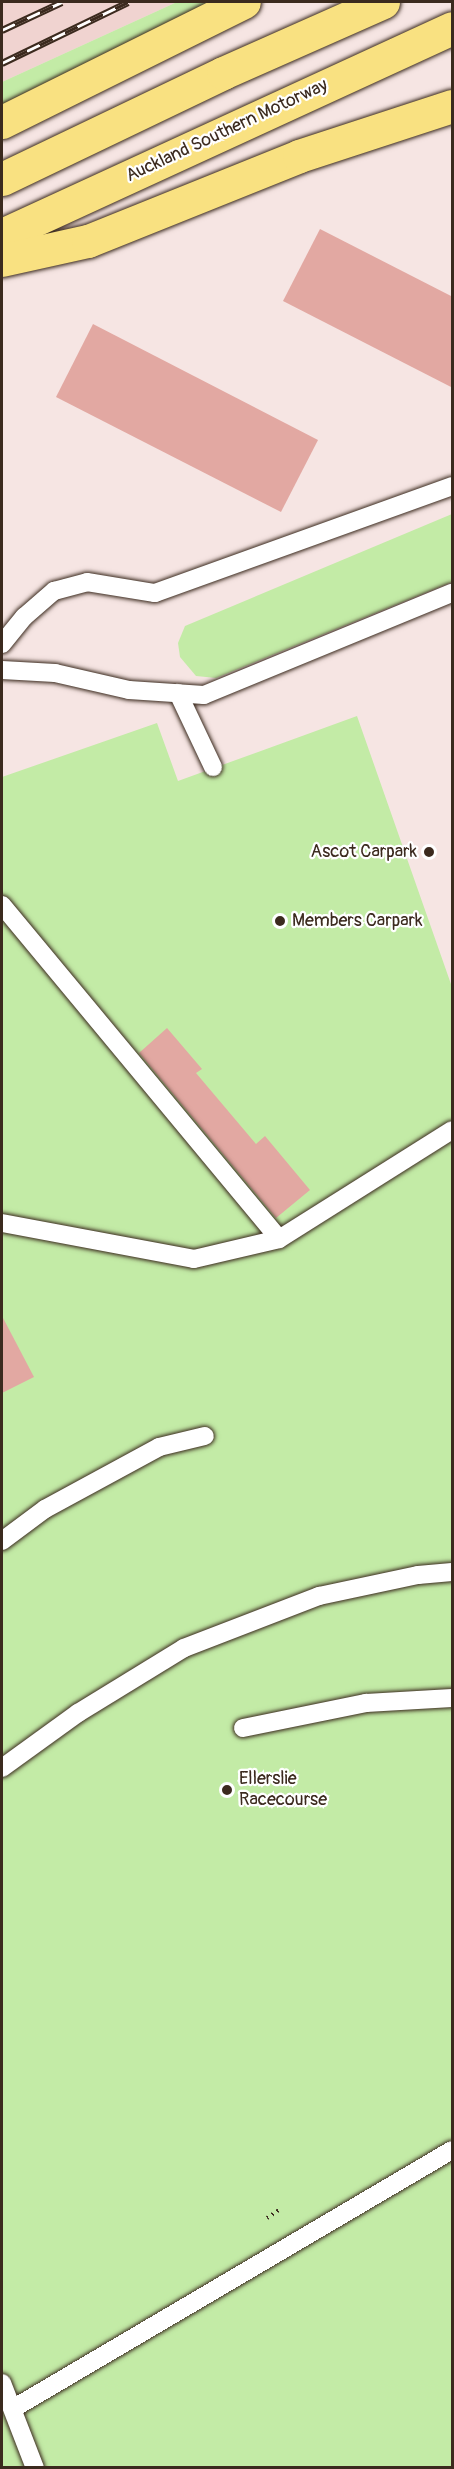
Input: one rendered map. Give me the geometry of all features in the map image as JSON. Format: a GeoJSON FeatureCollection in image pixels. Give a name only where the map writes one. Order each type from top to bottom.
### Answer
{"type":"FeatureCollection","features":[{"type":"Feature","properties":{"kind":"highway"},"geometry":{"type":"LineString","coordinates":[[2,122],[244,2]]}},
{"type":"Feature","properties":{"kind":"highway"},"geometry":{"type":"LineString","coordinates":[[2,178],[223,72],[383,2]]}},
{"type":"Feature","properties":{"kind":"highway","name":"Auckland Southern Motorway"},"geometry":{"type":"LineString","coordinates":[[2,235],[453,28]]}},
{"type":"Feature","properties":{"kind":"highway"},"geometry":{"type":"LineString","coordinates":[[2,260],[88,241],[299,156],[453,106]]}},
{"type":"Feature","properties":{"kind":"lane"},"geometry":{"type":"LineString","coordinates":[[2,644],[24,617],[54,591],[87,582],[155,593],[453,486]]}},
{"type":"Feature","properties":{"kind":"lane"},"geometry":{"type":"LineString","coordinates":[[2,670],[55,673],[129,690],[204,695],[453,593]]}},
{"type":"Feature","properties":{"kind":"lane"},"geometry":{"type":"LineString","coordinates":[[178,693],[213,767]]}},
{"type":"Feature","properties":{"kind":"lane"},"geometry":{"type":"LineString","coordinates":[[2,904],[279,1239]]}},
{"type":"Feature","properties":{"kind":"lane"},"geometry":{"type":"LineString","coordinates":[[2,1223],[194,1259],[279,1239],[452,1134]]}},
{"type":"Feature","properties":{"kind":"lane"},"geometry":{"type":"LineString","coordinates":[[2,1541],[45,1509],[159,1448],[205,1436]]}},
{"type":"Feature","properties":{"kind":"lane"},"geometry":{"type":"LineString","coordinates":[[2,1768],[78,1713],[184,1648],[319,1596],[418,1575],[453,1572]]}},
{"type":"Feature","properties":{"kind":"lane"},"geometry":{"type":"LineString","coordinates":[[243,1728],[366,1703],[453,1698]]}},
{"type":"Feature","properties":{"kind":"lane"},"geometry":{"type":"LineString","coordinates":[[14,2409],[453,2151]]}},
{"type":"Feature","properties":{"kind":"lane"},"geometry":{"type":"LineString","coordinates":[[2,2383],[35,2468]]}},
{"type":"Feature","properties":{"kind":"path"},"geometry":{"type":"LineString","coordinates":[[267,2218],[279,2210]]}},
{"type":"Feature","properties":{"kind":"shaded area"},"geometry":{"type":"Polygon","coordinates":[[[177,2],[2,82],[2,3],[177,2]]]}},
{"type":"Feature","properties":{"kind":"green space"},"geometry":{"type":"Polygon","coordinates":[[[177,2],[212,2],[2,107],[2,82],[177,2]]]}},
{"type":"Feature","properties":{"kind":"green space"},"geometry":{"type":"Polygon","coordinates":[[[452,514],[452,582],[216,678],[196,676],[180,657],[178,643],[185,626],[452,514]]]}},
{"type":"Feature","properties":{"kind":"green space","name":"Ellerslie Racecourse"},"geometry":{"type":"Polygon","coordinates":[[[357,716],[452,987],[452,2467],[2,2467],[2,777],[157,723],[178,781],[357,716]]]}},
{"type":"Feature","properties":{"kind":"building"},"geometry":{"type":"Polygon","coordinates":[[[320,229],[453,297],[453,388],[283,301],[320,229]]]}},
{"type":"Feature","properties":{"kind":"building"},"geometry":{"type":"Polygon","coordinates":[[[93,324],[318,440],[281,512],[56,397],[93,324]]]}},
{"type":"Feature","properties":{"kind":"building"},"geometry":{"type":"Polygon","coordinates":[[[167,1028],[202,1069],[196,1073],[256,1144],[265,1136],[310,1190],[276,1218],[139,1053],[167,1028]]]}},
{"type":"Feature","properties":{"kind":"building"},"geometry":{"type":"Polygon","coordinates":[[[2,1316],[34,1377],[2,1393],[2,1316]]]}},
{"type":"Feature","properties":{"kind":"railway"},"geometry":{"type":"LineString","coordinates":[[2,30],[62,2]]}},
{"type":"Feature","properties":{"kind":"railway"},"geometry":{"type":"LineString","coordinates":[[2,63],[128,2]]}},
{"type":"Feature","properties":{"kind":"place","name":"Ascot Carpark"},"geometry":{"type":"Point","coordinates":[429,852]}},
{"type":"Feature","properties":{"kind":"place","name":"Members Carpark"},"geometry":{"type":"Point","coordinates":[280,921]}},
{"type":"Feature","properties":{"kind":"place","name":"Ellerslie Racecourse"},"geometry":{"type":"Point","coordinates":[227,1790]}}]}
